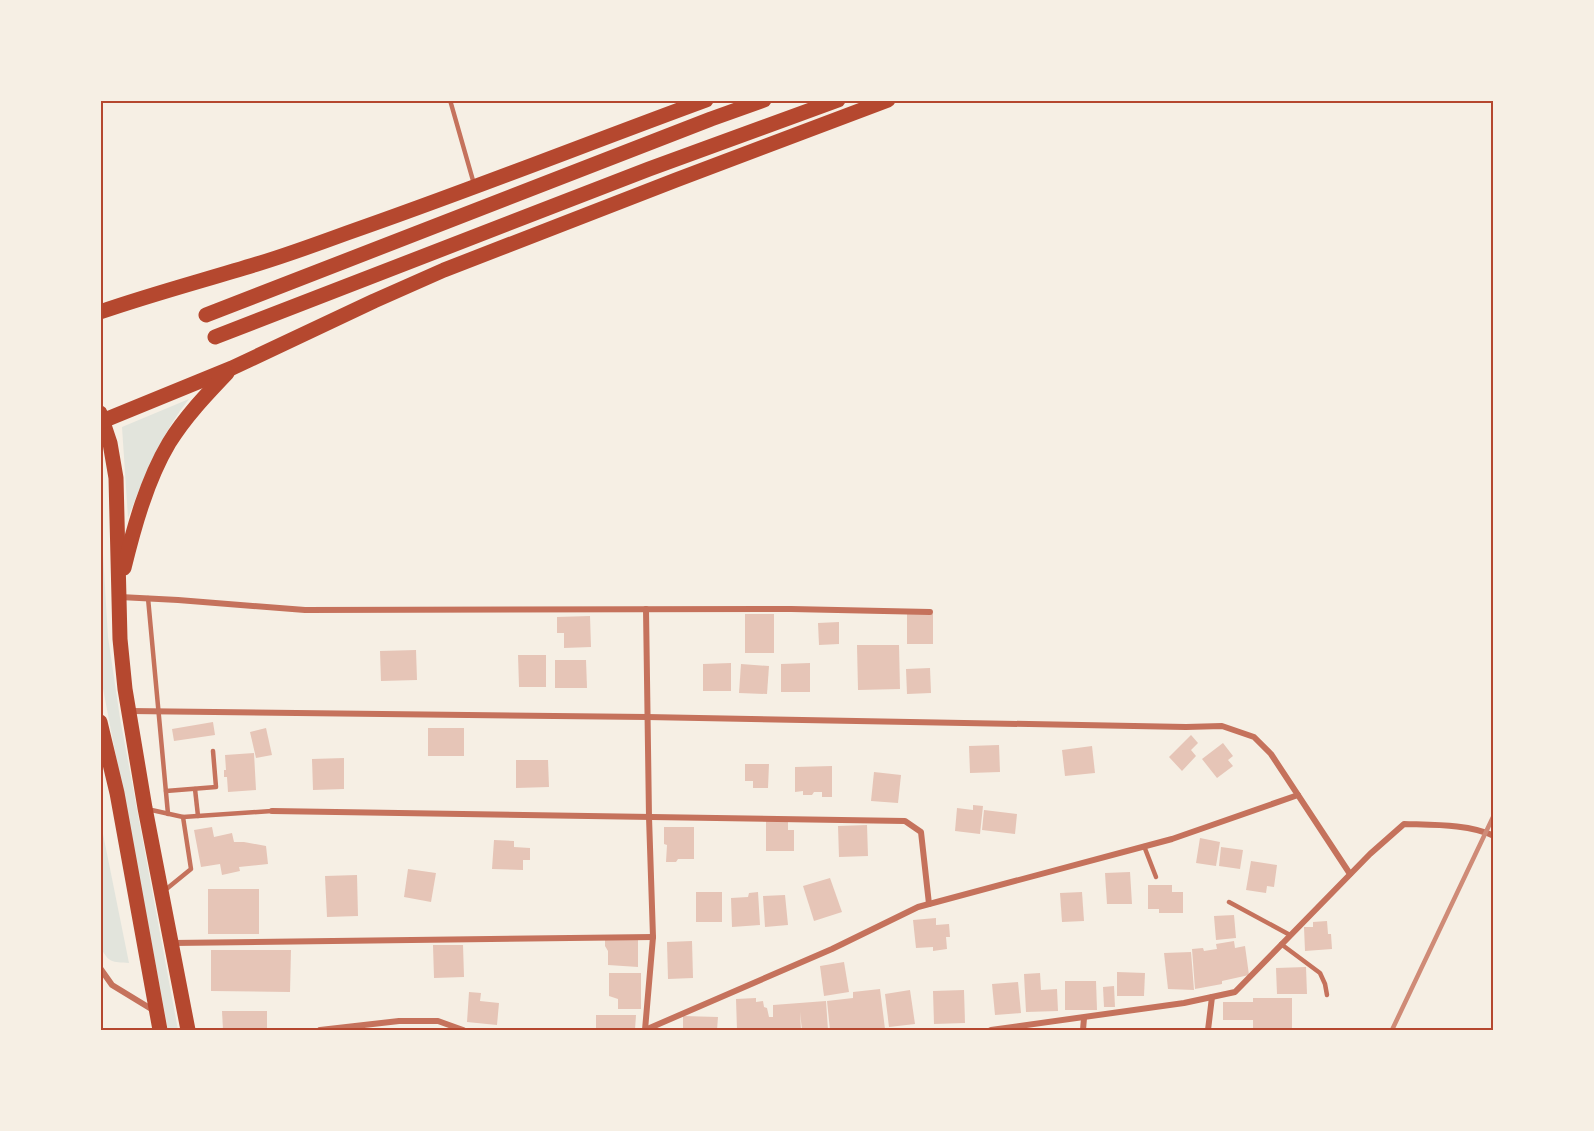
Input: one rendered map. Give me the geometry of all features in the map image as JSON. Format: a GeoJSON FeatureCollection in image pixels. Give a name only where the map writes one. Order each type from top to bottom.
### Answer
{"type":"FeatureCollection","features":[{"type":"Feature","properties":{"kind":"highway"},"geometry":{"type":"LineString","coordinates":[[100,312],[175,287],[258,264],[475,187],[706,100]]}},
{"type":"Feature","properties":{"kind":"highway"},"geometry":{"type":"LineString","coordinates":[[206,315],[764,100]]}},
{"type":"Feature","properties":{"kind":"highway"},"geometry":{"type":"LineString","coordinates":[[215,337],[649,169],[838,100]]}},
{"type":"Feature","properties":{"kind":"highway"},"geometry":{"type":"LineString","coordinates":[[188,1030],[145,808],[125,689],[121,649],[116,478],[114,460],[101,419],[232,368],[444,270],[888,100]]}},
{"type":"Feature","properties":{"kind":"highway"},"geometry":{"type":"LineString","coordinates":[[119,593],[129,547],[147,488],[168,444],[192,411],[232,368]]}},
{"type":"Feature","properties":{"kind":"highway"},"geometry":{"type":"LineString","coordinates":[[100,723],[117,793],[160,1030]]}},
{"type":"Feature","properties":{"kind":"street"},"geometry":{"type":"LineString","coordinates":[[119,593],[148,598],[305,610],[791,609],[930,612]]}},
{"type":"Feature","properties":{"kind":"street"},"geometry":{"type":"LineString","coordinates":[[646,609],[653,937],[645,1030],[831,949],[918,907],[1172,839],[1298,795]]}},
{"type":"Feature","properties":{"kind":"street"},"geometry":{"type":"LineString","coordinates":[[130,711],[1222,726],[1254,737],[1271,754],[1350,874]]}},
{"type":"Feature","properties":{"kind":"street"},"geometry":{"type":"LineString","coordinates":[[272,811],[905,821],[921,832],[929,904]]}},
{"type":"Feature","properties":{"kind":"street"},"geometry":{"type":"LineString","coordinates":[[991,1030],[1184,1003],[1235,992],[1370,854],[1404,824],[1451,826],[1486,832],[1494,836]]}},
{"type":"Feature","properties":{"kind":"street"},"geometry":{"type":"LineString","coordinates":[[172,943],[653,937]]}},
{"type":"Feature","properties":{"kind":"street"},"geometry":{"type":"LineString","coordinates":[[100,968],[112,985],[156,1012]]}},
{"type":"Feature","properties":{"kind":"street"},"geometry":{"type":"LineString","coordinates":[[1208,1030],[1212,997]]}},
{"type":"Feature","properties":{"kind":"street"},"geometry":{"type":"LineString","coordinates":[[1083,1030],[1084,1018]]}},
{"type":"Feature","properties":{"kind":"street"},"geometry":{"type":"LineString","coordinates":[[320,1030],[399,1021],[438,1021],[463,1030]]}},
{"type":"Feature","properties":{"kind":"lane"},"geometry":{"type":"LineString","coordinates":[[450,100],[475,187]]}},
{"type":"Feature","properties":{"kind":"lane"},"geometry":{"type":"LineString","coordinates":[[148,598],[168,814]]}},
{"type":"Feature","properties":{"kind":"lane"},"geometry":{"type":"LineString","coordinates":[[166,790],[216,787],[213,751]]}},
{"type":"Feature","properties":{"kind":"lane"},"geometry":{"type":"LineString","coordinates":[[195,789],[198,816]]}},
{"type":"Feature","properties":{"kind":"lane"},"geometry":{"type":"LineString","coordinates":[[145,808],[183,817],[272,811]]}},
{"type":"Feature","properties":{"kind":"lane"},"geometry":{"type":"LineString","coordinates":[[162,893],[191,868],[183,817]]}},
{"type":"Feature","properties":{"kind":"lane"},"geometry":{"type":"LineString","coordinates":[[1144,846],[1156,878]]}},
{"type":"Feature","properties":{"kind":"lane"},"geometry":{"type":"LineString","coordinates":[[1229,902],[1290,935]]}},
{"type":"Feature","properties":{"kind":"lane"},"geometry":{"type":"LineString","coordinates":[[1281,944],[1320,973],[1327,995]]}},
{"type":"Feature","properties":{"kind":"shaded area"},"geometry":{"type":"Polygon","coordinates":[[[189,399],[162,441],[128,518],[122,427],[189,399]]]}},
{"type":"Feature","properties":{"kind":"shaded area"},"geometry":{"type":"Polygon","coordinates":[[[100,504],[108,637],[120,718],[178,1030],[168,1030],[101,678],[100,504]]]}},
{"type":"Feature","properties":{"kind":"shaded area"},"geometry":{"type":"Polygon","coordinates":[[[101,824],[129,963],[112,961],[106,957],[101,948],[101,824]]]}},
{"type":"Feature","properties":{"kind":"building"},"geometry":{"type":"Polygon","coordinates":[[[745,614],[774,614],[774,653],[745,653],[745,614]]]}},
{"type":"Feature","properties":{"kind":"building"},"geometry":{"type":"Polygon","coordinates":[[[907,614],[933,614],[933,644],[907,644],[907,614]]]}},
{"type":"Feature","properties":{"kind":"building"},"geometry":{"type":"Polygon","coordinates":[[[590,616],[591,647],[564,648],[564,633],[557,633],[557,617],[590,616]]]}},
{"type":"Feature","properties":{"kind":"building"},"geometry":{"type":"Polygon","coordinates":[[[839,622],[839,644],[819,645],[818,623],[839,622]]]}},
{"type":"Feature","properties":{"kind":"building"},"geometry":{"type":"Polygon","coordinates":[[[857,645],[899,645],[900,689],[858,690],[857,645]]]}},
{"type":"Feature","properties":{"kind":"building"},"geometry":{"type":"Polygon","coordinates":[[[416,650],[417,680],[381,681],[380,651],[416,650]]]}},
{"type":"Feature","properties":{"kind":"building"},"geometry":{"type":"Polygon","coordinates":[[[518,655],[546,655],[546,687],[519,687],[518,655]]]}},
{"type":"Feature","properties":{"kind":"building"},"geometry":{"type":"Polygon","coordinates":[[[555,660],[586,660],[587,688],[555,688],[555,660]]]}},
{"type":"Feature","properties":{"kind":"building"},"geometry":{"type":"Polygon","coordinates":[[[731,663],[731,691],[703,691],[703,664],[731,663]]]}},
{"type":"Feature","properties":{"kind":"building"},"geometry":{"type":"Polygon","coordinates":[[[810,663],[810,692],[781,692],[781,664],[810,663]]]}},
{"type":"Feature","properties":{"kind":"building"},"geometry":{"type":"Polygon","coordinates":[[[741,664],[769,666],[767,694],[739,693],[741,664]]]}},
{"type":"Feature","properties":{"kind":"building"},"geometry":{"type":"Polygon","coordinates":[[[930,668],[931,693],[907,694],[906,669],[930,668]]]}},
{"type":"Feature","properties":{"kind":"building"},"geometry":{"type":"Polygon","coordinates":[[[213,722],[215,735],[174,741],[172,729],[213,722]]]}},
{"type":"Feature","properties":{"kind":"building"},"geometry":{"type":"Polygon","coordinates":[[[266,728],[272,755],[256,758],[250,732],[266,728]]]}},
{"type":"Feature","properties":{"kind":"building"},"geometry":{"type":"Polygon","coordinates":[[[428,728],[464,728],[464,756],[428,756],[428,728]]]}},
{"type":"Feature","properties":{"kind":"building"},"geometry":{"type":"Polygon","coordinates":[[[1191,735],[1198,743],[1191,750],[1196,756],[1182,771],[1169,757],[1191,735]]]}},
{"type":"Feature","properties":{"kind":"building"},"geometry":{"type":"Polygon","coordinates":[[[1223,743],[1233,756],[1228,760],[1233,766],[1217,778],[1202,759],[1223,743]]]}},
{"type":"Feature","properties":{"kind":"building"},"geometry":{"type":"Polygon","coordinates":[[[999,745],[1000,772],[970,773],[969,746],[999,745]]]}},
{"type":"Feature","properties":{"kind":"building"},"geometry":{"type":"Polygon","coordinates":[[[1092,746],[1095,773],[1065,776],[1062,750],[1092,746]]]}},
{"type":"Feature","properties":{"kind":"building"},"geometry":{"type":"Polygon","coordinates":[[[254,753],[256,790],[228,792],[227,777],[224,777],[225,755],[254,753]]]}},
{"type":"Feature","properties":{"kind":"building"},"geometry":{"type":"Polygon","coordinates":[[[344,758],[344,789],[313,790],[312,759],[344,758]]]}},
{"type":"Feature","properties":{"kind":"building"},"geometry":{"type":"Polygon","coordinates":[[[516,760],[548,760],[549,787],[516,788],[516,760]]]}},
{"type":"Feature","properties":{"kind":"building"},"geometry":{"type":"Polygon","coordinates":[[[745,764],[769,764],[768,788],[753,788],[753,781],[745,781],[745,764]]]}},
{"type":"Feature","properties":{"kind":"building"},"geometry":{"type":"Polygon","coordinates":[[[832,766],[832,797],[822,797],[822,792],[803,795],[803,791],[795,792],[795,767],[832,766]]]}},
{"type":"Feature","properties":{"kind":"building"},"geometry":{"type":"Polygon","coordinates":[[[874,772],[901,775],[898,803],[871,801],[874,772]]]}},
{"type":"Feature","properties":{"kind":"building"},"geometry":{"type":"Polygon","coordinates":[[[973,805],[983,806],[980,834],[955,831],[957,808],[973,810],[973,805]]]}},
{"type":"Feature","properties":{"kind":"building"},"geometry":{"type":"Polygon","coordinates":[[[984,810],[1017,814],[1015,834],[982,830],[984,810]]]}},
{"type":"Feature","properties":{"kind":"building"},"geometry":{"type":"Polygon","coordinates":[[[766,820],[788,820],[788,830],[794,830],[794,851],[766,851],[766,820]]]}},
{"type":"Feature","properties":{"kind":"building"},"geometry":{"type":"Polygon","coordinates":[[[867,825],[868,856],[839,857],[838,826],[867,825]]]}},
{"type":"Feature","properties":{"kind":"building"},"geometry":{"type":"Polygon","coordinates":[[[212,827],[214,837],[232,833],[234,842],[266,846],[268,864],[239,867],[240,871],[222,875],[220,864],[201,867],[194,830],[212,827]]]}},
{"type":"Feature","properties":{"kind":"building"},"geometry":{"type":"Polygon","coordinates":[[[664,827],[694,827],[694,859],[666,862],[667,845],[664,844],[664,827]]]}},
{"type":"Feature","properties":{"kind":"building"},"geometry":{"type":"Polygon","coordinates":[[[1200,838],[1220,842],[1216,866],[1196,863],[1200,838]]]}},
{"type":"Feature","properties":{"kind":"building"},"geometry":{"type":"Polygon","coordinates":[[[494,840],[514,841],[514,847],[530,848],[530,860],[523,860],[523,870],[492,869],[494,840]]]}},
{"type":"Feature","properties":{"kind":"building"},"geometry":{"type":"Polygon","coordinates":[[[1221,847],[1243,850],[1240,869],[1219,866],[1221,847]]]}},
{"type":"Feature","properties":{"kind":"building"},"geometry":{"type":"Polygon","coordinates":[[[1251,861],[1277,865],[1274,887],[1267,886],[1266,893],[1246,890],[1251,861]]]}},
{"type":"Feature","properties":{"kind":"building"},"geometry":{"type":"Polygon","coordinates":[[[408,869],[436,873],[431,902],[404,897],[408,869]]]}},
{"type":"Feature","properties":{"kind":"building"},"geometry":{"type":"Polygon","coordinates":[[[1130,872],[1132,904],[1107,904],[1105,873],[1130,872]]]}},
{"type":"Feature","properties":{"kind":"building"},"geometry":{"type":"Polygon","coordinates":[[[357,875],[358,916],[327,917],[325,876],[357,875]]]}},
{"type":"Feature","properties":{"kind":"building"},"geometry":{"type":"Polygon","coordinates":[[[830,878],[842,912],[814,921],[803,886],[830,878]]]}},
{"type":"Feature","properties":{"kind":"building"},"geometry":{"type":"Polygon","coordinates":[[[1148,885],[1172,885],[1172,892],[1183,892],[1183,913],[1159,913],[1159,909],[1148,909],[1148,885]]]}},
{"type":"Feature","properties":{"kind":"building"},"geometry":{"type":"Polygon","coordinates":[[[208,889],[259,889],[259,934],[208,934],[208,889]]]}},
{"type":"Feature","properties":{"kind":"building"},"geometry":{"type":"Polygon","coordinates":[[[696,892],[722,892],[722,922],[696,922],[696,892]]]}},
{"type":"Feature","properties":{"kind":"building"},"geometry":{"type":"Polygon","coordinates":[[[758,892],[760,925],[732,927],[731,898],[748,897],[749,893],[758,892]]]}},
{"type":"Feature","properties":{"kind":"building"},"geometry":{"type":"Polygon","coordinates":[[[1082,892],[1084,921],[1062,922],[1060,893],[1082,892]]]}},
{"type":"Feature","properties":{"kind":"building"},"geometry":{"type":"Polygon","coordinates":[[[785,895],[788,925],[765,927],[763,896],[785,895]]]}},
{"type":"Feature","properties":{"kind":"building"},"geometry":{"type":"Polygon","coordinates":[[[1234,915],[1236,938],[1216,940],[1214,916],[1234,915]]]}},
{"type":"Feature","properties":{"kind":"building"},"geometry":{"type":"Polygon","coordinates":[[[936,918],[936,925],[949,924],[950,937],[946,937],[947,949],[933,951],[933,947],[916,948],[913,920],[936,918]]]}},
{"type":"Feature","properties":{"kind":"building"},"geometry":{"type":"Polygon","coordinates":[[[1327,921],[1332,949],[1305,951],[1304,927],[1313,927],[1313,922],[1327,921]]]}},
{"type":"Feature","properties":{"kind":"building"},"geometry":{"type":"Polygon","coordinates":[[[605,940],[638,940],[638,967],[608,965],[605,940]]]}},
{"type":"Feature","properties":{"kind":"building"},"geometry":{"type":"Polygon","coordinates":[[[692,941],[693,978],[668,979],[667,942],[692,941]]]}},
{"type":"Feature","properties":{"kind":"building"},"geometry":{"type":"Polygon","coordinates":[[[1234,941],[1235,948],[1245,946],[1249,975],[1222,981],[1222,984],[1195,989],[1192,949],[1203,948],[1204,951],[1217,949],[1216,944],[1234,941]]]}},
{"type":"Feature","properties":{"kind":"building"},"geometry":{"type":"Polygon","coordinates":[[[433,945],[463,945],[464,977],[434,978],[433,945]]]}},
{"type":"Feature","properties":{"kind":"building"},"geometry":{"type":"Polygon","coordinates":[[[211,950],[291,950],[290,992],[211,991],[211,950]]]}},
{"type":"Feature","properties":{"kind":"building"},"geometry":{"type":"Polygon","coordinates":[[[1191,952],[1194,990],[1168,989],[1164,953],[1191,952]]]}},
{"type":"Feature","properties":{"kind":"building"},"geometry":{"type":"Polygon","coordinates":[[[844,962],[849,992],[824,996],[820,966],[844,962]]]}},
{"type":"Feature","properties":{"kind":"building"},"geometry":{"type":"Polygon","coordinates":[[[1306,967],[1307,994],[1277,994],[1276,968],[1306,967]]]}},
{"type":"Feature","properties":{"kind":"building"},"geometry":{"type":"Polygon","coordinates":[[[1117,972],[1145,973],[1144,996],[1117,996],[1117,972]]]}},
{"type":"Feature","properties":{"kind":"building"},"geometry":{"type":"Polygon","coordinates":[[[609,973],[641,973],[641,1009],[618,1009],[618,999],[609,996],[609,973]]]}},
{"type":"Feature","properties":{"kind":"building"},"geometry":{"type":"Polygon","coordinates":[[[1040,973],[1041,990],[1057,989],[1058,1011],[1026,1012],[1024,974],[1040,973]]]}},
{"type":"Feature","properties":{"kind":"building"},"geometry":{"type":"Polygon","coordinates":[[[1065,981],[1096,981],[1097,1010],[1065,1010],[1065,981]]]}},
{"type":"Feature","properties":{"kind":"building"},"geometry":{"type":"Polygon","coordinates":[[[1018,982],[1021,1013],[995,1015],[992,984],[1018,982]]]}},
{"type":"Feature","properties":{"kind":"building"},"geometry":{"type":"Polygon","coordinates":[[[1114,986],[1115,1007],[1104,1007],[1103,987],[1114,986]]]}},
{"type":"Feature","properties":{"kind":"building"},"geometry":{"type":"Polygon","coordinates":[[[880,989],[885,1029],[830,1030],[827,1001],[853,998],[853,992],[880,989]]]}},
{"type":"Feature","properties":{"kind":"building"},"geometry":{"type":"Polygon","coordinates":[[[910,990],[915,1024],[889,1027],[885,994],[910,990]]]}},
{"type":"Feature","properties":{"kind":"building"},"geometry":{"type":"Polygon","coordinates":[[[964,990],[965,1023],[934,1024],[933,991],[964,990]]]}},
{"type":"Feature","properties":{"kind":"building"},"geometry":{"type":"Polygon","coordinates":[[[469,992],[481,993],[480,1001],[499,1003],[497,1025],[467,1022],[469,992]]]}},
{"type":"Feature","properties":{"kind":"building"},"geometry":{"type":"Polygon","coordinates":[[[756,998],[756,1002],[763,1001],[769,1017],[773,1017],[773,1005],[826,1001],[828,1030],[802,1030],[800,1012],[801,1030],[737,1030],[736,999],[756,998]]]}},
{"type":"Feature","properties":{"kind":"building"},"geometry":{"type":"Polygon","coordinates":[[[1253,998],[1292,998],[1292,1030],[1253,1030],[1253,1020],[1223,1020],[1223,1002],[1253,1002],[1253,998]]]}},
{"type":"Feature","properties":{"kind":"building"},"geometry":{"type":"Polygon","coordinates":[[[222,1011],[267,1011],[267,1030],[223,1030],[222,1011]]]}},
{"type":"Feature","properties":{"kind":"building"},"geometry":{"type":"Polygon","coordinates":[[[596,1015],[636,1015],[635,1030],[596,1030],[596,1015]]]}},
{"type":"Feature","properties":{"kind":"building"},"geometry":{"type":"Polygon","coordinates":[[[683,1016],[718,1017],[717,1030],[683,1030],[683,1016]]]}},
{"type":"Feature","properties":{"kind":"railway"},"geometry":{"type":"LineString","coordinates":[[1392,1030],[1494,815]]}}]}
